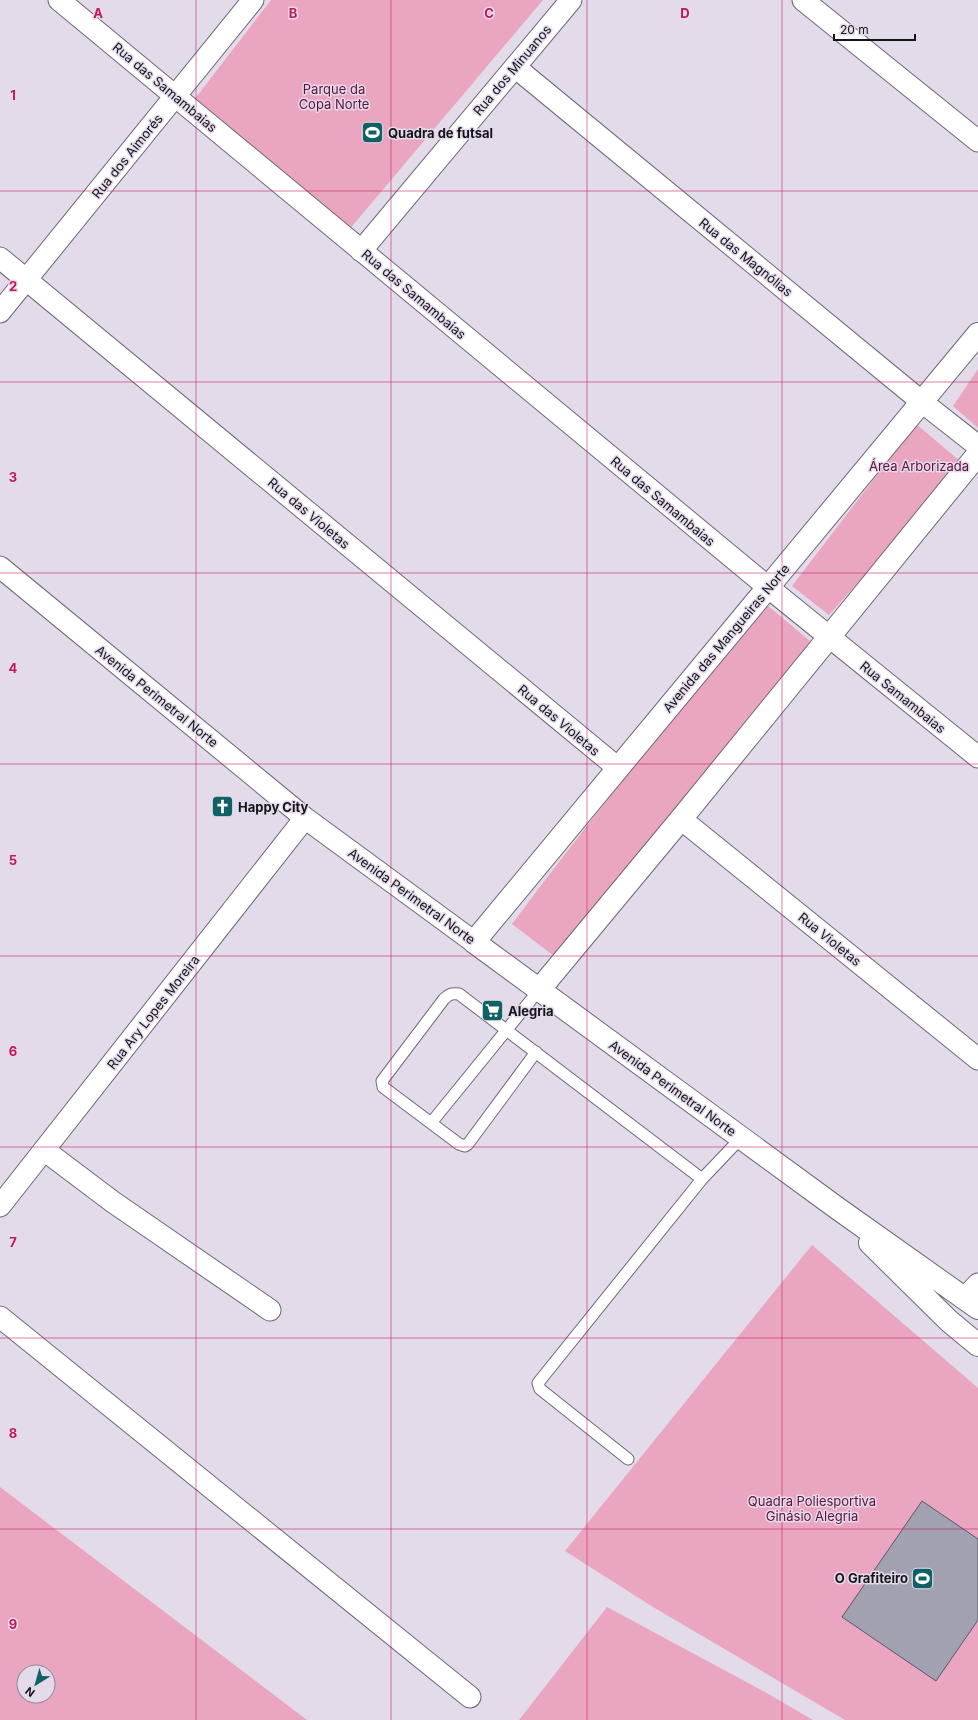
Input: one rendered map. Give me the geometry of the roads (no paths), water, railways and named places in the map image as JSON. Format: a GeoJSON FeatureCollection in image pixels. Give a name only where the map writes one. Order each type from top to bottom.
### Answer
{"type":"FeatureCollection","features":[{"type":"Feature","properties":{"kind":"street","name":"Rua das Samambaias"},"geometry":{"type":"LineString","coordinates":[[59,0],[829,638]]}},
{"type":"Feature","properties":{"kind":"street","name":"Rua dos Aimorés"},"geometry":{"type":"LineString","coordinates":[[0,312],[253,0]]}},
{"type":"Feature","properties":{"kind":"street","name":"Rua dos Minuanos"},"geometry":{"type":"LineString","coordinates":[[361,251],[571,0]]}},
{"type":"Feature","properties":{"kind":"street"},"geometry":{"type":"LineString","coordinates":[[803,0],[978,141]]}},
{"type":"Feature","properties":{"kind":"street","name":"Rua das Magnólias"},"geometry":{"type":"LineString","coordinates":[[515,67],[922,402],[978,446]]}},
{"type":"Feature","properties":{"kind":"street","name":"Rua das Violetas"},"geometry":{"type":"LineString","coordinates":[[0,258],[618,768]]}},
{"type":"Feature","properties":{"kind":"street","name":"Avenida das Mangueiras Norte"},"geometry":{"type":"LineString","coordinates":[[474,942],[978,334]]}},
{"type":"Feature","properties":{"kind":"street"},"geometry":{"type":"LineString","coordinates":[[539,990],[681,819],[978,454]]}},
{"type":"Feature","properties":{"kind":"street","name":"Avenida Perimetral Norte"},"geometry":{"type":"LineString","coordinates":[[0,567],[305,818],[837,1208],[974,1297]]}},
{"type":"Feature","properties":{"kind":"street","name":"Rua Samambaias"},"geometry":{"type":"LineString","coordinates":[[829,638],[978,757]]}},
{"type":"Feature","properties":{"kind":"street","name":"Rua Ary Lopes Moreira"},"geometry":{"type":"LineString","coordinates":[[0,1206],[305,818]]}},
{"type":"Feature","properties":{"kind":"street","name":"Rua Violetas"},"geometry":{"type":"LineString","coordinates":[[681,819],[978,1059]]}},
{"type":"Feature","properties":{"kind":"street"},"geometry":{"type":"LineString","coordinates":[[44,1150],[114,1202],[270,1310]]}},
{"type":"Feature","properties":{"kind":"street","name":"Avenida Perimetral Norte"},"geometry":{"type":"LineString","coordinates":[[837,1208],[891,1265],[949,1321],[978,1345]]}},
{"type":"Feature","properties":{"kind":"street"},"geometry":{"type":"LineString","coordinates":[[0,1317],[470,1697]]}},
{"type":"Feature","properties":{"kind":"lane"},"geometry":{"type":"LineString","coordinates":[[431,1123],[539,990]]}},
{"type":"Feature","properties":{"kind":"lane"},"geometry":{"type":"LineString","coordinates":[[536,1052],[465,1146],[458,1144],[383,1087],[382,1081],[444,999],[454,993],[460,994],[506,1030],[536,1052],[702,1180]]}},
{"type":"Feature","properties":{"kind":"lane"},"geometry":{"type":"LineString","coordinates":[[628,1459],[540,1389],[538,1383],[702,1180],[741,1138]]}},
{"type":"Feature","properties":{"kind":"place","name":"Quadra de futsal"},"geometry":{"type":"Point","coordinates":[373,133]}},
{"type":"Feature","properties":{"kind":"place","name":"Happy City"},"geometry":{"type":"Point","coordinates":[223,807]}},
{"type":"Feature","properties":{"kind":"place","name":"Alegria"},"geometry":{"type":"Point","coordinates":[493,1011]}},
{"type":"Feature","properties":{"kind":"place","name":"O Grafiteiro"},"geometry":{"type":"Point","coordinates":[923,1578]}},
{"type":"Feature","properties":{"kind":"park label","name":"Parque da Copa Norte"},"geometry":{"type":"Point","coordinates":[334,96]}},
{"type":"Feature","properties":{"kind":"park label","name":"Área Arborizada"},"geometry":{"type":"Point","coordinates":[919,466]}},
{"type":"Feature","properties":{"kind":"park label","name":"Quadra Poliesportiva Ginásio Alegria"},"geometry":{"type":"Point","coordinates":[812,1508]}}]}
